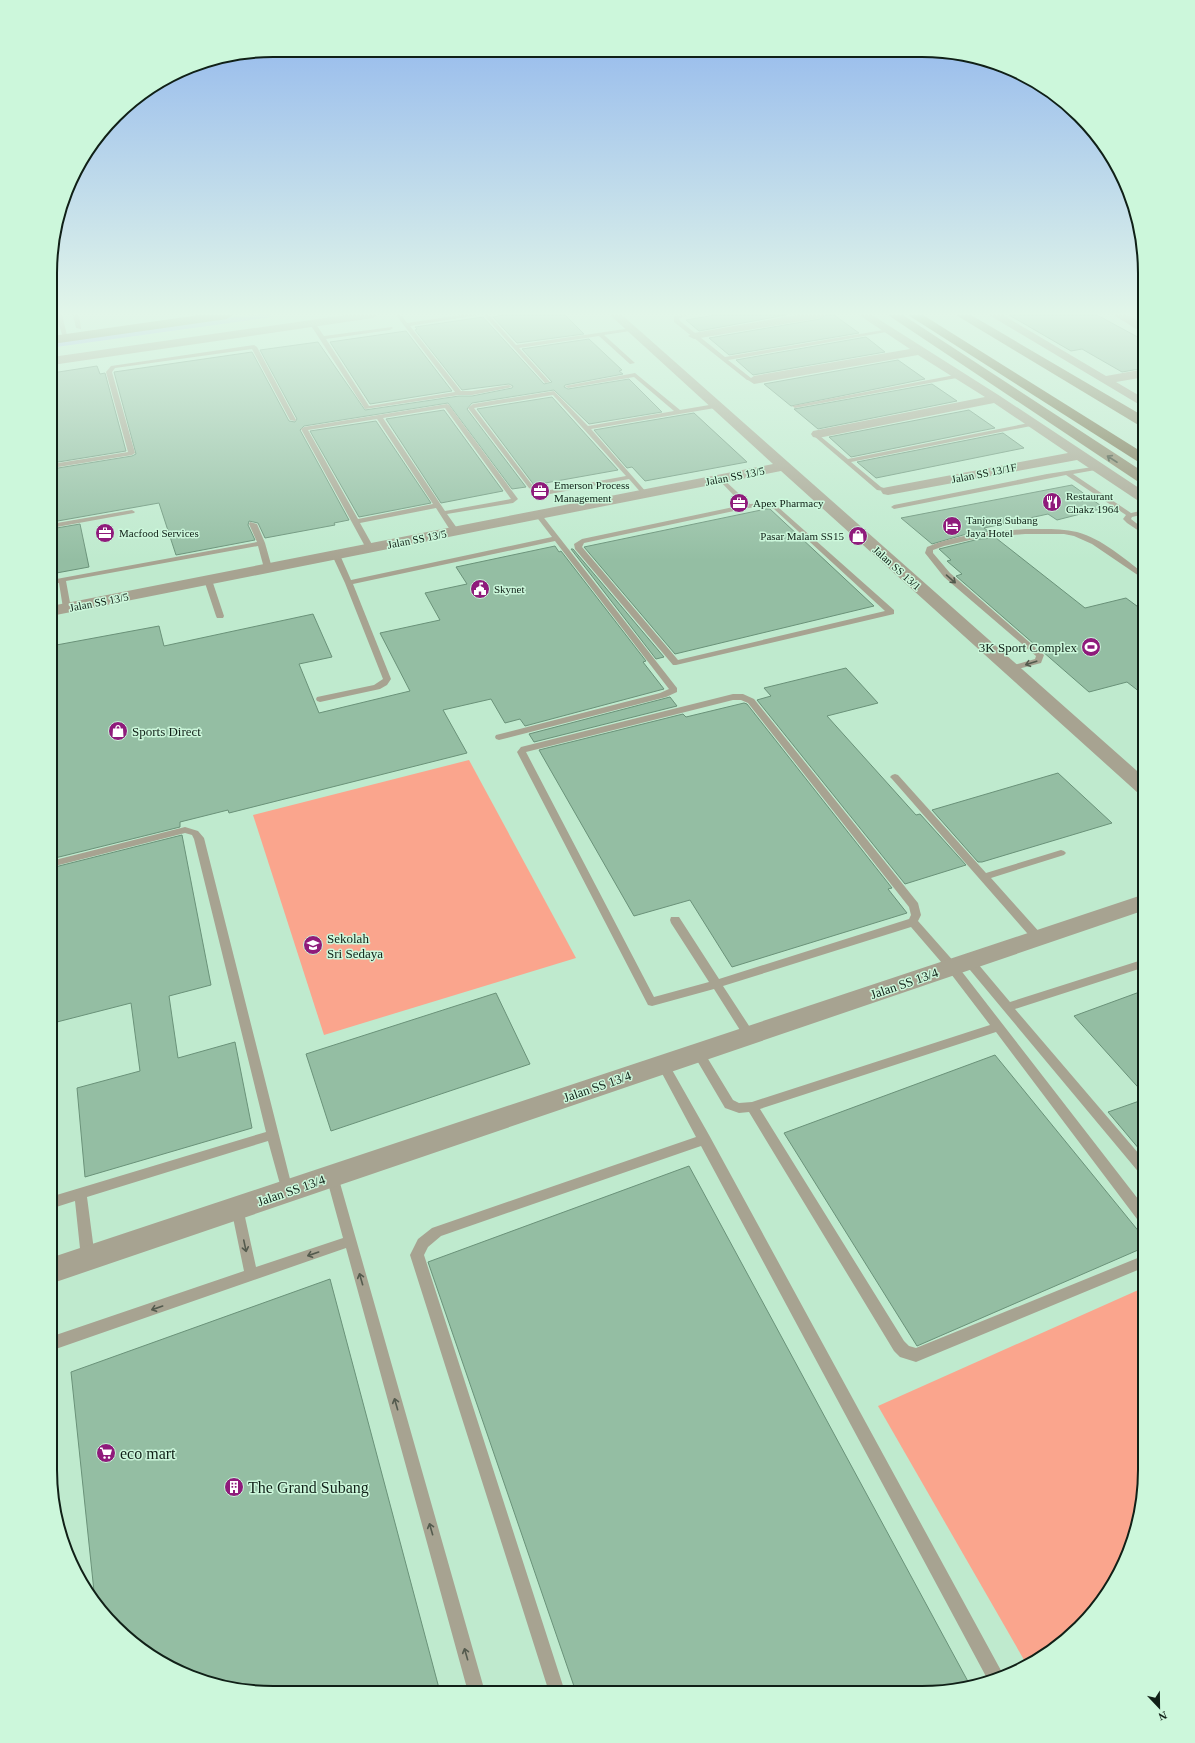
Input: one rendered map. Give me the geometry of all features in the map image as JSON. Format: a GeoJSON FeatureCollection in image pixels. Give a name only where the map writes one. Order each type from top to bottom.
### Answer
{"type":"FeatureCollection","features":[{"type":"Feature","properties":{"kind":"main road"},"geometry":{"type":"LineString","coordinates":[[1017,396],[1138,475]]}},
{"type":"Feature","properties":{"kind":"main road"},"geometry":{"type":"LineString","coordinates":[[1044,396],[1138,456]]}},
{"type":"Feature","properties":{"kind":"main road"},"geometry":{"type":"LineString","coordinates":[[1069,396],[1113,424]]}},
{"type":"Feature","properties":{"kind":"main road"},"geometry":{"type":"LineString","coordinates":[[1099,396],[1138,419]]}},
{"type":"Feature","properties":{"kind":"street","name":"Jalan SS 13/1"},"geometry":{"type":"LineString","coordinates":[[704,396],[1138,782]]}},
{"type":"Feature","properties":{"kind":"street"},"geometry":{"type":"LineString","coordinates":[[992,396],[1138,494]]}},
{"type":"Feature","properties":{"kind":"street"},"geometry":{"type":"LineString","coordinates":[[818,434],[996,399]]}},
{"type":"Feature","properties":{"kind":"street","name":"Jalan SS 13/1F"},"geometry":{"type":"LineString","coordinates":[[888,491],[1080,455]]}},
{"type":"Feature","properties":{"kind":"street","name":"Jalan SS 13/5"},"geometry":{"type":"LineString","coordinates":[[57,610],[783,466]]}},
{"type":"Feature","properties":{"kind":"street","name":"Jalan SS 13/4"},"geometry":{"type":"LineString","coordinates":[[57,1269],[1138,904]]}},
{"type":"Feature","properties":{"kind":"lane"},"geometry":{"type":"LineString","coordinates":[[57,465],[132,453],[116,396]]}},
{"type":"Feature","properties":{"kind":"lane"},"geometry":{"type":"LineString","coordinates":[[280,396],[293,420]]}},
{"type":"Feature","properties":{"kind":"lane"},"geometry":{"type":"LineString","coordinates":[[360,396],[367,408],[439,396]]}},
{"type":"Feature","properties":{"kind":"lane"},"geometry":{"type":"LineString","coordinates":[[532,396],[489,403],[471,408],[530,487],[538,491],[550,492],[631,477]]}},
{"type":"Feature","properties":{"kind":"lane"},"geometry":{"type":"LineString","coordinates":[[557,396],[645,494]]}},
{"type":"Feature","properties":{"kind":"lane"},"geometry":{"type":"LineString","coordinates":[[661,396],[679,412]]}},
{"type":"Feature","properties":{"kind":"lane"},"geometry":{"type":"LineString","coordinates":[[795,406],[848,396]]}},
{"type":"Feature","properties":{"kind":"lane"},"geometry":{"type":"LineString","coordinates":[[370,548],[304,429],[441,406],[449,408],[515,499],[443,513]]}},
{"type":"Feature","properties":{"kind":"lane"},"geometry":{"type":"LineString","coordinates":[[587,428],[715,406]]}},
{"type":"Feature","properties":{"kind":"lane"},"geometry":{"type":"LineString","coordinates":[[378,416],[455,531]]}},
{"type":"Feature","properties":{"kind":"lane"},"geometry":{"type":"LineString","coordinates":[[846,461],[1034,424]]}},
{"type":"Feature","properties":{"kind":"lane"},"geometry":{"type":"LineString","coordinates":[[818,434],[816,436],[879,489],[888,491]]}},
{"type":"Feature","properties":{"kind":"lane"},"geometry":{"type":"LineString","coordinates":[[894,507],[1066,472],[1099,468]]}},
{"type":"Feature","properties":{"kind":"lane"},"geometry":{"type":"LineString","coordinates":[[1066,472],[1130,515],[1138,513]]}},
{"type":"Feature","properties":{"kind":"lane"},"geometry":{"type":"LineString","coordinates":[[721,479],[748,506],[766,505],[776,508],[891,612],[676,663],[578,547],[578,544],[582,541],[748,506]]}},
{"type":"Feature","properties":{"kind":"lane"},"geometry":{"type":"LineString","coordinates":[[355,522],[438,505]]}},
{"type":"Feature","properties":{"kind":"lane"},"geometry":{"type":"LineString","coordinates":[[57,525],[132,512]]}},
{"type":"Feature","properties":{"kind":"lane"},"geometry":{"type":"LineString","coordinates":[[499,737],[663,696],[674,690],[539,515]]}},
{"type":"Feature","properties":{"kind":"lane"},"geometry":{"type":"LineString","coordinates":[[1130,515],[1127,519],[1138,529]]}},
{"type":"Feature","properties":{"kind":"lane"},"geometry":{"type":"LineString","coordinates":[[253,524],[261,543],[268,568]]}},
{"type":"Feature","properties":{"kind":"lane"},"geometry":{"type":"LineString","coordinates":[[1010,669],[1038,661],[1040,655],[947,575],[929,553],[930,549],[936,545],[957,539],[998,534],[1056,531],[1075,533],[1090,540],[1138,573]]}},
{"type":"Feature","properties":{"kind":"lane"},"geometry":{"type":"LineString","coordinates":[[349,583],[557,538]]}},
{"type":"Feature","properties":{"kind":"lane"},"geometry":{"type":"LineString","coordinates":[[57,581],[261,543]]}},
{"type":"Feature","properties":{"kind":"lane"},"geometry":{"type":"LineString","coordinates":[[320,699],[377,687],[384,683],[387,679],[349,583],[336,555]]}},
{"type":"Feature","properties":{"kind":"lane"},"geometry":{"type":"LineString","coordinates":[[62,580],[67,608]]}},
{"type":"Feature","properties":{"kind":"lane"},"geometry":{"type":"LineString","coordinates":[[208,580],[220,616]]}},
{"type":"Feature","properties":{"kind":"lane"},"geometry":{"type":"LineString","coordinates":[[733,697],[743,697],[751,701],[914,906],[916,915],[913,922],[716,984],[657,1002],[650,1000],[521,755],[521,752],[524,749],[733,697]]}},
{"type":"Feature","properties":{"kind":"lane"},"geometry":{"type":"LineString","coordinates":[[896,777],[1038,938]]}},
{"type":"Feature","properties":{"kind":"lane"},"geometry":{"type":"LineString","coordinates":[[57,862],[185,830],[195,833],[199,838],[286,1191]]}},
{"type":"Feature","properties":{"kind":"lane"},"geometry":{"type":"LineString","coordinates":[[983,877],[1061,853]]}},
{"type":"Feature","properties":{"kind":"lane"},"geometry":{"type":"LineString","coordinates":[[675,920],[749,1035]]}},
{"type":"Feature","properties":{"kind":"lane"},"geometry":{"type":"LineString","coordinates":[[913,922],[1007,1007],[1138,1163]]}},
{"type":"Feature","properties":{"kind":"lane"},"geometry":{"type":"LineString","coordinates":[[961,964],[998,1027],[1138,1210]]}},
{"type":"Feature","properties":{"kind":"lane"},"geometry":{"type":"LineString","coordinates":[[1007,1007],[1138,965]]}},
{"type":"Feature","properties":{"kind":"lane"},"geometry":{"type":"LineString","coordinates":[[698,1052],[729,1104],[739,1108],[752,1107],[998,1027]]}},
{"type":"Feature","properties":{"kind":"lane"},"geometry":{"type":"LineString","coordinates":[[663,1064],[994,1674]]}},
{"type":"Feature","properties":{"kind":"lane"},"geometry":{"type":"LineString","coordinates":[[752,1107],[899,1346],[905,1352],[916,1355],[1138,1263]]}},
{"type":"Feature","properties":{"kind":"lane"},"geometry":{"type":"LineString","coordinates":[[57,1201],[272,1134]]}},
{"type":"Feature","properties":{"kind":"lane"},"geometry":{"type":"LineString","coordinates":[[555,1686],[417,1254],[422,1243],[436,1232],[705,1139]]}},
{"type":"Feature","properties":{"kind":"lane"},"geometry":{"type":"LineString","coordinates":[[332,1176],[475,1686]]}},
{"type":"Feature","properties":{"kind":"lane"},"geometry":{"type":"LineString","coordinates":[[80,1194],[88,1258]]}},
{"type":"Feature","properties":{"kind":"lane"},"geometry":{"type":"LineString","coordinates":[[237,1208],[251,1275]]}},
{"type":"Feature","properties":{"kind":"lane"},"geometry":{"type":"LineString","coordinates":[[57,1342],[350,1241]]}},
{"type":"Feature","properties":{"kind":"shaded area"},"geometry":{"type":"Polygon","coordinates":[[[469,760],[576,958],[324,1035],[253,815],[469,760]]]}},
{"type":"Feature","properties":{"kind":"shaded area"},"geometry":{"type":"Polygon","coordinates":[[[1138,1290],[1138,1484],[1131,1526],[1122,1553],[1102,1590],[1075,1623],[1042,1650],[1024,1660],[878,1406],[1138,1290]]]}},
{"type":"Feature","properties":{"kind":"building"},"geometry":{"type":"Polygon","coordinates":[[[57,396],[111,396],[126,451],[57,462],[57,396]]]}},
{"type":"Feature","properties":{"kind":"building"},"geometry":{"type":"Polygon","coordinates":[[[121,396],[276,396],[289,421],[295,422],[297,419],[285,396],[356,396],[365,410],[457,396],[514,396],[472,403],[467,409],[526,487],[512,489],[448,403],[304,426],[300,430],[349,520],[334,523],[335,525],[265,538],[258,523],[249,521],[248,525],[255,540],[176,555],[159,503],[57,521],[57,468],[132,456],[136,454],[121,396]]]}},
{"type":"Feature","properties":{"kind":"building"},"geometry":{"type":"Polygon","coordinates":[[[365,396],[418,396],[370,404],[365,396]]]}},
{"type":"Feature","properties":{"kind":"building"},"geometry":{"type":"Polygon","coordinates":[[[561,396],[646,396],[662,412],[589,424],[561,396]]]}},
{"type":"Feature","properties":{"kind":"building"},"geometry":{"type":"Polygon","coordinates":[[[779,396],[839,396],[791,406],[779,396]]]}},
{"type":"Feature","properties":{"kind":"building"},"geometry":{"type":"Polygon","coordinates":[[[864,396],[950,396],[957,401],[818,429],[794,409],[864,396]]]}},
{"type":"Feature","properties":{"kind":"building"},"geometry":{"type":"Polygon","coordinates":[[[552,397],[618,470],[534,485],[477,409],[552,397]]]}},
{"type":"Feature","properties":{"kind":"building"},"geometry":{"type":"Polygon","coordinates":[[[444,410],[503,491],[441,503],[386,419],[444,410]]]}},
{"type":"Feature","properties":{"kind":"building"},"geometry":{"type":"Polygon","coordinates":[[[969,410],[995,428],[851,457],[829,437],[969,410]]]}},
{"type":"Feature","properties":{"kind":"building"},"geometry":{"type":"Polygon","coordinates":[[[694,413],[747,462],[645,481],[632,467],[627,468],[594,430],[694,413]]]}},
{"type":"Feature","properties":{"kind":"building"},"geometry":{"type":"Polygon","coordinates":[[[376,421],[431,503],[359,517],[310,431],[376,421]]]}},
{"type":"Feature","properties":{"kind":"building"},"geometry":{"type":"Polygon","coordinates":[[[1003,433],[1024,448],[876,478],[857,462],[1003,433]]]}},
{"type":"Feature","properties":{"kind":"building"},"geometry":{"type":"Polygon","coordinates":[[[1072,485],[1104,508],[1057,520],[1048,514],[984,528],[988,531],[963,535],[932,544],[901,518],[1072,485]]]}},
{"type":"Feature","properties":{"kind":"building"},"geometry":{"type":"Polygon","coordinates":[[[770,509],[874,606],[675,654],[584,547],[770,509]]]}},
{"type":"Feature","properties":{"kind":"building"},"geometry":{"type":"Polygon","coordinates":[[[80,524],[89,567],[57,573],[57,528],[80,524]]]}},
{"type":"Feature","properties":{"kind":"building","name":"3K Sport Complex"},"geometry":{"type":"Polygon","coordinates":[[[996,538],[1085,608],[1126,598],[1138,607],[1138,691],[1127,682],[1089,692],[956,576],[962,574],[947,561],[951,560],[939,549],[979,539],[996,538]]]}},
{"type":"Feature","properties":{"kind":"building"},"geometry":{"type":"Polygon","coordinates":[[[555,546],[559,552],[561,551],[646,661],[643,662],[664,689],[525,726],[520,719],[505,723],[491,699],[443,710],[467,753],[229,813],[228,810],[180,822],[180,827],[57,858],[57,645],[159,626],[164,646],[313,614],[332,657],[299,664],[319,713],[410,691],[380,633],[440,620],[425,593],[467,584],[456,567],[555,546]]]}},
{"type":"Feature","properties":{"kind":"building"},"geometry":{"type":"Polygon","coordinates":[[[571,549],[573,549],[664,657],[656,659],[571,549]]]}},
{"type":"Feature","properties":{"kind":"building"},"geometry":{"type":"Polygon","coordinates":[[[846,668],[878,703],[827,716],[916,815],[920,814],[966,865],[905,884],[757,700],[771,696],[764,688],[846,668]]]}},
{"type":"Feature","properties":{"kind":"building"},"geometry":{"type":"Polygon","coordinates":[[[670,697],[677,706],[534,742],[529,734],[670,697]]]}},
{"type":"Feature","properties":{"kind":"building"},"geometry":{"type":"Polygon","coordinates":[[[744,703],[747,704],[892,888],[888,889],[907,913],[732,967],[690,900],[634,916],[539,750],[683,714],[686,717],[744,703]]]}},
{"type":"Feature","properties":{"kind":"building"},"geometry":{"type":"Polygon","coordinates":[[[1058,773],[1112,823],[978,862],[932,810],[1058,773]]]}},
{"type":"Feature","properties":{"kind":"building"},"geometry":{"type":"Polygon","coordinates":[[[182,835],[211,985],[169,996],[178,1058],[235,1042],[252,1128],[85,1177],[77,1088],[140,1071],[131,1003],[57,1022],[57,866],[182,835]]]}},
{"type":"Feature","properties":{"kind":"building"},"geometry":{"type":"Polygon","coordinates":[[[496,993],[530,1064],[331,1131],[306,1054],[496,993]]]}},
{"type":"Feature","properties":{"kind":"building"},"geometry":{"type":"Polygon","coordinates":[[[1138,993],[1138,1087],[1074,1016],[1138,993]]]}},
{"type":"Feature","properties":{"kind":"building"},"geometry":{"type":"Polygon","coordinates":[[[995,1055],[1138,1230],[1138,1250],[917,1346],[784,1133],[995,1055]]]}},
{"type":"Feature","properties":{"kind":"building"},"geometry":{"type":"Polygon","coordinates":[[[1138,1101],[1138,1148],[1108,1112],[1138,1101]]]}},
{"type":"Feature","properties":{"kind":"building"},"geometry":{"type":"Polygon","coordinates":[[[689,1166],[968,1681],[936,1686],[574,1686],[428,1262],[689,1166]]]}},
{"type":"Feature","properties":{"kind":"building","name":"The Grand Subang"},"geometry":{"type":"Polygon","coordinates":[[[330,1279],[438,1686],[259,1686],[231,1682],[204,1675],[178,1664],[153,1650],[120,1623],[94,1591],[71,1372],[330,1279]]]}},
{"type":"Feature","properties":{"kind":"place","name":"Emerson Process Management"},"geometry":{"type":"Point","coordinates":[540,491]}},
{"type":"Feature","properties":{"kind":"place","name":"Restaurant Chakz 1964"},"geometry":{"type":"Point","coordinates":[1052,502]}},
{"type":"Feature","properties":{"kind":"place","name":"Apex Pharmacy"},"geometry":{"type":"Point","coordinates":[739,503]}},
{"type":"Feature","properties":{"kind":"place","name":"Tanjong Subang Jaya Hotel"},"geometry":{"type":"Point","coordinates":[952,526]}},
{"type":"Feature","properties":{"kind":"place","name":"Macfood Services"},"geometry":{"type":"Point","coordinates":[105,533]}},
{"type":"Feature","properties":{"kind":"place","name":"Pasar Malam SS15"},"geometry":{"type":"Point","coordinates":[858,536]}},
{"type":"Feature","properties":{"kind":"place","name":"Skynet"},"geometry":{"type":"Point","coordinates":[480,589]}},
{"type":"Feature","properties":{"kind":"place","name":"3K Sport Complex"},"geometry":{"type":"Point","coordinates":[1091,647]}},
{"type":"Feature","properties":{"kind":"place","name":"Sports Direct"},"geometry":{"type":"Point","coordinates":[118,731]}},
{"type":"Feature","properties":{"kind":"place","name":"Sekolah Sri Sedaya"},"geometry":{"type":"Point","coordinates":[313,945]}},
{"type":"Feature","properties":{"kind":"place","name":"eco mart"},"geometry":{"type":"Point","coordinates":[106,1453]}},
{"type":"Feature","properties":{"kind":"place","name":"The Grand Subang"},"geometry":{"type":"Point","coordinates":[234,1487]}}]}
